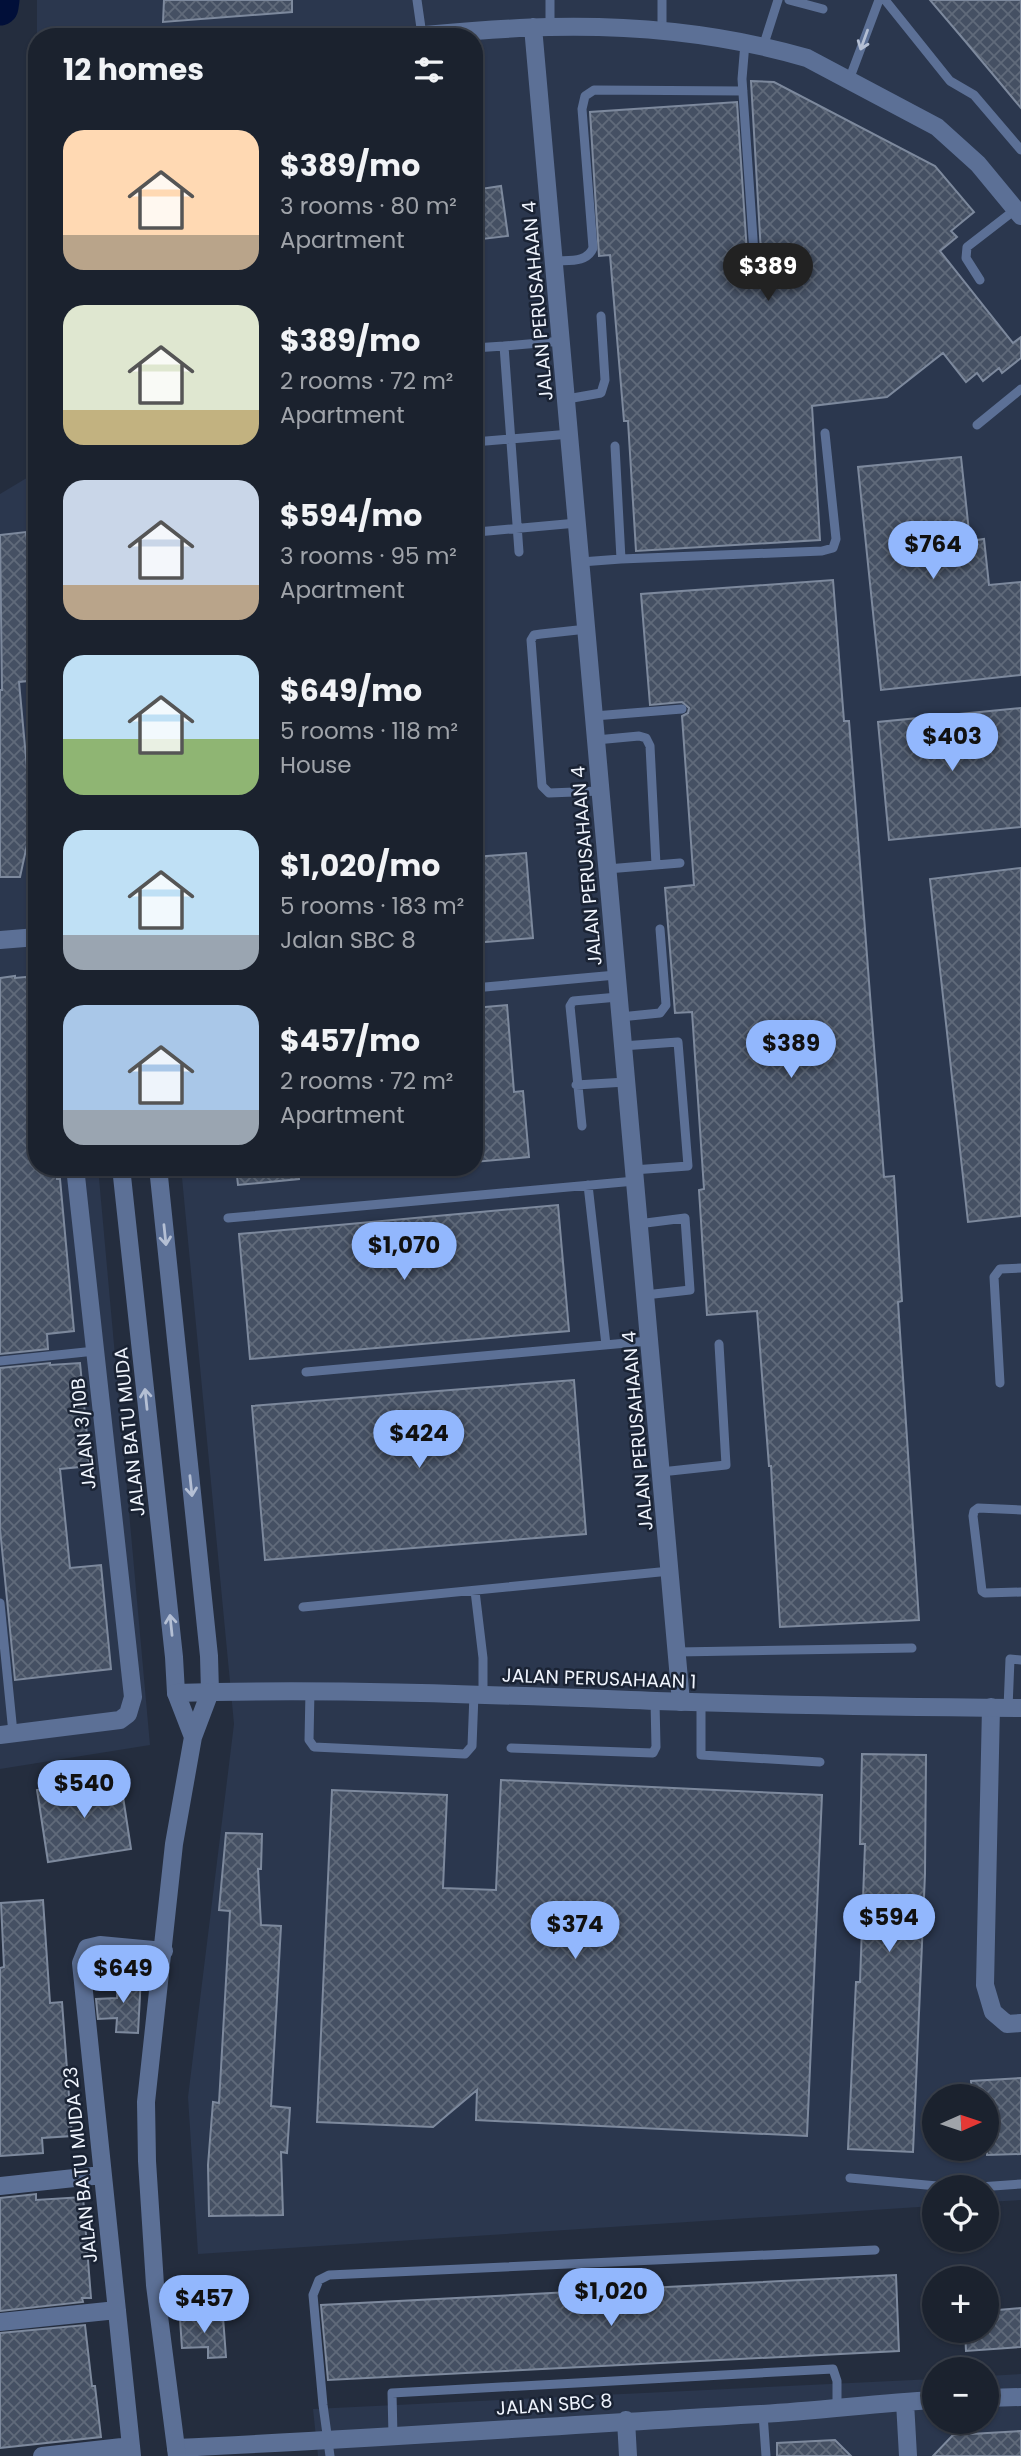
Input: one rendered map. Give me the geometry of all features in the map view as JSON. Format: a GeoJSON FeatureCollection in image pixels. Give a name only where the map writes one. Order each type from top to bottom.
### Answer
{"type":"FeatureCollection","features":[{"type":"Feature","properties":{"kind":"street","name":"JALAN PERUSAHAAN 4"},"geometry":{"type":"LineString","coordinates":[[542,27],[555,261],[681,1702]]}},
{"type":"Feature","properties":{"kind":"street"},"geometry":{"type":"LineString","coordinates":[[483,31],[592,27],[662,32],[745,43],[807,58],[937,127],[978,164],[1018,213]]}},
{"type":"Feature","properties":{"kind":"street"},"geometry":{"type":"LineString","coordinates":[[0,940],[28,938]]}},
{"type":"Feature","properties":{"kind":"street","name":"JALAN 3/10B"},"geometry":{"type":"LineString","coordinates":[[6,1734],[120,1720],[128,1714],[133,1697],[76,1176]]}},
{"type":"Feature","properties":{"kind":"street","name":"JALAN BATU MUDA"},"geometry":{"type":"LineString","coordinates":[[122,1176],[173,1644],[176,1693],[193,1737]]}},
{"type":"Feature","properties":{"kind":"street"},"geometry":{"type":"LineString","coordinates":[[159,1176],[209,1656],[210,1692],[193,1737],[174,1844],[146,2102],[155,2285],[177,2452]]}},
{"type":"Feature","properties":{"kind":"street","name":"JALAN PERUSAHAAN 1"},"geometry":{"type":"LineString","coordinates":[[176,1693],[310,1691],[1007,1708]]}},
{"type":"Feature","properties":{"kind":"street"},"geometry":{"type":"LineString","coordinates":[[1007,1708],[985,1985],[993,2012],[1007,2024],[1021,2023]]}},
{"type":"Feature","properties":{"kind":"street","name":"JALAN BATU MUDA 23"},"geometry":{"type":"LineString","coordinates":[[132,2451],[81,1963],[87,1948],[100,1945],[163,1951]]}},
{"type":"Feature","properties":{"kind":"street"},"geometry":{"type":"LineString","coordinates":[[0,2186],[102,2175]]}},
{"type":"Feature","properties":{"kind":"street"},"geometry":{"type":"LineString","coordinates":[[0,2322],[117,2310]]}},
{"type":"Feature","properties":{"kind":"street"},"geometry":{"type":"LineString","coordinates":[[999,2398],[1021,2397]]}},
{"type":"Feature","properties":{"kind":"street","name":"JALAN SBC 8"},"geometry":{"type":"LineString","coordinates":[[177,2452],[329,2448],[393,2436],[626,2420],[763,2414],[922,2401]]}},
{"type":"Feature","properties":{"kind":"street"},"geometry":{"type":"LineString","coordinates":[[905,2402],[908,2456]]}},
{"type":"Feature","properties":{"kind":"street"},"geometry":{"type":"LineString","coordinates":[[626,2420],[628,2456]]}},
{"type":"Feature","properties":{"kind":"street"},"geometry":{"type":"LineString","coordinates":[[42,2456],[132,2451]]}},
{"type":"Feature","properties":{"kind":"lane"},"geometry":{"type":"LineString","coordinates":[[417,0],[421,28]]}},
{"type":"Feature","properties":{"kind":"lane"},"geometry":{"type":"LineString","coordinates":[[542,27],[550,0]]}},
{"type":"Feature","properties":{"kind":"lane"},"geometry":{"type":"LineString","coordinates":[[662,0],[662,32]]}},
{"type":"Feature","properties":{"kind":"lane"},"geometry":{"type":"LineString","coordinates":[[763,47],[778,0]]}},
{"type":"Feature","properties":{"kind":"lane"},"geometry":{"type":"LineString","coordinates":[[789,0],[823,9]]}},
{"type":"Feature","properties":{"kind":"lane"},"geometry":{"type":"LineString","coordinates":[[849,80],[879,0]]}},
{"type":"Feature","properties":{"kind":"lane"},"geometry":{"type":"LineString","coordinates":[[885,0],[950,81],[974,94],[1021,150]]}},
{"type":"Feature","properties":{"kind":"lane"},"geometry":{"type":"LineString","coordinates":[[745,43],[743,91],[754,253]]}},
{"type":"Feature","properties":{"kind":"lane"},"geometry":{"type":"LineString","coordinates":[[555,261],[584,258],[590,255],[593,248],[582,109],[585,96],[594,90],[743,91]]}},
{"type":"Feature","properties":{"kind":"lane"},"geometry":{"type":"LineString","coordinates":[[980,280],[966,258],[967,247],[1018,213]]}},
{"type":"Feature","properties":{"kind":"lane"},"geometry":{"type":"LineString","coordinates":[[567,399],[601,393],[605,380],[601,316]]}},
{"type":"Feature","properties":{"kind":"lane"},"geometry":{"type":"LineString","coordinates":[[483,347],[562,341]]}},
{"type":"Feature","properties":{"kind":"lane"},"geometry":{"type":"LineString","coordinates":[[504,346],[519,552]]}},
{"type":"Feature","properties":{"kind":"lane"},"geometry":{"type":"LineString","coordinates":[[977,425],[1021,389]]}},
{"type":"Feature","properties":{"kind":"lane"},"geometry":{"type":"LineString","coordinates":[[581,562],[822,551],[833,548],[836,539],[825,433]]}},
{"type":"Feature","properties":{"kind":"lane"},"geometry":{"type":"LineString","coordinates":[[483,441],[570,434]]}},
{"type":"Feature","properties":{"kind":"lane"},"geometry":{"type":"LineString","coordinates":[[615,446],[621,559]]}},
{"type":"Feature","properties":{"kind":"lane"},"geometry":{"type":"LineString","coordinates":[[483,532],[577,523]]}},
{"type":"Feature","properties":{"kind":"lane"},"geometry":{"type":"LineString","coordinates":[[587,629],[534,635],[531,640],[542,786],[549,793],[600,791]]}},
{"type":"Feature","properties":{"kind":"lane"},"geometry":{"type":"LineString","coordinates":[[594,716],[682,709]]}},
{"type":"Feature","properties":{"kind":"lane"},"geometry":{"type":"LineString","coordinates":[[596,740],[639,736],[646,738],[650,746],[656,865]]}},
{"type":"Feature","properties":{"kind":"lane"},"geometry":{"type":"LineString","coordinates":[[607,869],[680,863]]}},
{"type":"Feature","properties":{"kind":"lane"},"geometry":{"type":"LineString","coordinates":[[620,1017],[660,1013],[666,1005],[660,929]]}},
{"type":"Feature","properties":{"kind":"lane"},"geometry":{"type":"LineString","coordinates":[[483,987],[616,975]]}},
{"type":"Feature","properties":{"kind":"lane"},"geometry":{"type":"LineString","coordinates":[[582,1126],[570,1006],[573,1001],[618,997]]}},
{"type":"Feature","properties":{"kind":"lane"},"geometry":{"type":"LineString","coordinates":[[228,1218],[588,1185],[688,1166],[678,1042],[622,1046]]}},
{"type":"Feature","properties":{"kind":"lane"},"geometry":{"type":"LineString","coordinates":[[576,1085],[626,1082]]}},
{"type":"Feature","properties":{"kind":"lane"},"geometry":{"type":"LineString","coordinates":[[588,1185],[606,1345]]}},
{"type":"Feature","properties":{"kind":"lane"},"geometry":{"type":"LineString","coordinates":[[638,1224],[685,1218],[690,1290],[645,1295]]}},
{"type":"Feature","properties":{"kind":"lane"},"geometry":{"type":"LineString","coordinates":[[1000,1383],[994,1277],[1000,1269],[1021,1268]]}},
{"type":"Feature","properties":{"kind":"lane"},"geometry":{"type":"LineString","coordinates":[[306,1372],[649,1342]]}},
{"type":"Feature","properties":{"kind":"lane"},"geometry":{"type":"LineString","coordinates":[[662,1472],[726,1465],[719,1343]]}},
{"type":"Feature","properties":{"kind":"lane"},"geometry":{"type":"LineString","coordinates":[[0,1361],[95,1351]]}},
{"type":"Feature","properties":{"kind":"lane"},"geometry":{"type":"LineString","coordinates":[[1021,1510],[978,1508],[973,1516],[982,1591],[1021,1592]]}},
{"type":"Feature","properties":{"kind":"lane"},"geometry":{"type":"LineString","coordinates":[[303,1607],[670,1571]]}},
{"type":"Feature","properties":{"kind":"lane"},"geometry":{"type":"LineString","coordinates":[[310,1691],[309,1740],[314,1746],[465,1754],[472,1746],[483,1658],[475,1591]]}},
{"type":"Feature","properties":{"kind":"lane"},"geometry":{"type":"LineString","coordinates":[[0,1603],[6,1734]]}},
{"type":"Feature","properties":{"kind":"lane"},"geometry":{"type":"LineString","coordinates":[[677,1652],[912,1648]]}},
{"type":"Feature","properties":{"kind":"lane"},"geometry":{"type":"LineString","coordinates":[[1007,1708],[1010,1660],[1021,1660]]}},
{"type":"Feature","properties":{"kind":"lane"},"geometry":{"type":"LineString","coordinates":[[511,1748],[653,1753],[656,1747],[655,1701]]}},
{"type":"Feature","properties":{"kind":"lane"},"geometry":{"type":"LineString","coordinates":[[701,1702],[701,1755],[820,1762]]}},
{"type":"Feature","properties":{"kind":"lane"},"geometry":{"type":"LineString","coordinates":[[850,2178],[922,2185]]}},
{"type":"Feature","properties":{"kind":"lane"},"geometry":{"type":"LineString","coordinates":[[999,2186],[1021,2184]]}},
{"type":"Feature","properties":{"kind":"lane"},"geometry":{"type":"LineString","coordinates":[[329,2448],[313,2295],[319,2280],[329,2274],[875,2250]]}},
{"type":"Feature","properties":{"kind":"lane"},"geometry":{"type":"LineString","coordinates":[[393,2436],[392,2393],[833,2369],[837,2381],[837,2407]]}},
{"type":"Feature","properties":{"kind":"lane"},"geometry":{"type":"LineString","coordinates":[[763,2414],[766,2456]]}},
{"type":"Feature","properties":{"kind":"shaded area"},"geometry":{"type":"Polygon","coordinates":[[[37,0],[1021,0],[1021,2200],[999,2201],[999,2175],[922,2175],[922,2207],[198,2254],[188,2097],[234,1724],[182,1176],[483,1176],[483,28],[37,28],[37,0]]]}},
{"type":"Feature","properties":{"kind":"shaded area"},"geometry":{"type":"Polygon","coordinates":[[[28,477],[28,1176],[99,1176],[150,1745],[0,1769],[0,494],[28,477]]]}},
{"type":"Feature","properties":{"kind":"shaded area"},"geometry":{"type":"Polygon","coordinates":[[[1021,2374],[1021,2456],[318,2456],[313,2409],[922,2380],[922,2434],[999,2434],[999,2375],[1021,2374]]]}},
{"type":"Feature","properties":{"kind":"building"},"geometry":{"type":"Polygon","coordinates":[[[164,0],[292,0],[292,12],[163,22],[164,0]]]}},
{"type":"Feature","properties":{"kind":"building"},"geometry":{"type":"Polygon","coordinates":[[[930,0],[1021,0],[1021,108],[965,41],[930,0]]]}},
{"type":"Feature","properties":{"kind":"building"},"geometry":{"type":"Polygon","coordinates":[[[751,81],[774,82],[935,166],[974,212],[951,231],[957,237],[940,251],[1013,343],[1021,337],[1021,358],[1002,373],[999,368],[983,381],[977,373],[966,382],[943,353],[887,397],[812,406],[820,540],[636,551],[628,421],[624,421],[610,255],[599,256],[590,112],[737,102],[747,253],[750,259],[755,260],[761,253],[751,81]]]}},
{"type":"Feature","properties":{"kind":"building"},"geometry":{"type":"Polygon","coordinates":[[[501,186],[508,236],[483,239],[483,189],[501,186]]]}},
{"type":"Feature","properties":{"kind":"building"},"geometry":{"type":"Polygon","coordinates":[[[961,457],[970,541],[984,539],[989,585],[1021,582],[1021,675],[881,690],[858,467],[961,457]]]}},
{"type":"Feature","properties":{"kind":"building"},"geometry":{"type":"Polygon","coordinates":[[[26,532],[28,550],[28,681],[19,682],[28,779],[28,840],[20,877],[0,877],[0,535],[26,532]]]}},
{"type":"Feature","properties":{"kind":"building"},"geometry":{"type":"Polygon","coordinates":[[[833,580],[844,721],[849,721],[884,1177],[894,1176],[902,1301],[898,1302],[919,1620],[780,1627],[771,1466],[757,1311],[707,1315],[699,1190],[704,1189],[692,1012],[675,1013],[665,888],[694,885],[682,716],[688,713],[689,708],[682,702],[650,705],[641,594],[833,580]]]}},
{"type":"Feature","properties":{"kind":"building"},"geometry":{"type":"Polygon","coordinates":[[[1021,708],[1021,827],[889,840],[878,722],[1021,708]]]}},
{"type":"Feature","properties":{"kind":"building"},"geometry":{"type":"Polygon","coordinates":[[[526,853],[533,938],[483,942],[483,856],[526,853]]]}},
{"type":"Feature","properties":{"kind":"building"},"geometry":{"type":"Polygon","coordinates":[[[1021,868],[1021,1216],[968,1222],[930,879],[1021,868]]]}},
{"type":"Feature","properties":{"kind":"building"},"geometry":{"type":"Polygon","coordinates":[[[28,977],[28,1176],[57,1176],[60,1179],[74,1331],[47,1334],[48,1349],[0,1354],[0,978],[28,977]]]}},
{"type":"Feature","properties":{"kind":"building"},"geometry":{"type":"Polygon","coordinates":[[[507,1005],[514,1092],[523,1091],[529,1157],[483,1161],[483,1007],[507,1005]]]}},
{"type":"Feature","properties":{"kind":"building"},"geometry":{"type":"Polygon","coordinates":[[[237,1176],[299,1176],[299,1179],[238,1185],[237,1176]]]}},
{"type":"Feature","properties":{"kind":"building"},"geometry":{"type":"Polygon","coordinates":[[[558,1205],[569,1331],[250,1359],[239,1234],[558,1205]]]}},
{"type":"Feature","properties":{"kind":"building"},"geometry":{"type":"Polygon","coordinates":[[[80,1363],[90,1466],[60,1469],[70,1568],[101,1565],[111,1669],[15,1680],[0,1529],[0,1368],[80,1363]]]}},
{"type":"Feature","properties":{"kind":"building"},"geometry":{"type":"Polygon","coordinates":[[[574,1380],[586,1534],[265,1560],[252,1406],[574,1380]]]}},
{"type":"Feature","properties":{"kind":"building"},"geometry":{"type":"Polygon","coordinates":[[[862,1754],[926,1755],[925,1874],[913,2152],[848,2149],[856,1982],[860,1982],[865,1844],[860,1844],[862,1754]]]}},
{"type":"Feature","properties":{"kind":"building"},"geometry":{"type":"Polygon","coordinates":[[[120,1777],[131,1849],[48,1862],[37,1790],[120,1777]]]}},
{"type":"Feature","properties":{"kind":"building"},"geometry":{"type":"Polygon","coordinates":[[[501,1780],[822,1795],[807,2136],[476,2120],[477,2090],[433,2127],[317,2122],[332,1790],[447,1795],[443,1888],[496,1890],[501,1780]]]}},
{"type":"Feature","properties":{"kind":"building"},"geometry":{"type":"Polygon","coordinates":[[[226,1833],[262,1834],[261,1869],[258,1869],[261,1925],[281,1926],[271,2106],[290,2108],[287,2153],[281,2152],[283,2215],[209,2216],[208,2165],[213,2102],[219,2103],[230,1911],[219,1910],[226,1833]]]}},
{"type":"Feature","properties":{"kind":"building"},"geometry":{"type":"Polygon","coordinates":[[[43,1900],[50,2003],[62,2002],[72,2136],[42,2138],[43,2153],[0,2156],[0,1968],[4,1967],[1,1903],[43,1900]]]}},
{"type":"Feature","properties":{"kind":"building"},"geometry":{"type":"Polygon","coordinates":[[[118,1975],[141,1976],[138,2033],[116,2032],[117,2018],[98,2019],[96,1999],[117,1998],[118,1975]]]}},
{"type":"Feature","properties":{"kind":"building"},"geometry":{"type":"Polygon","coordinates":[[[1021,2078],[1021,2154],[999,2155],[999,2084],[971,2084],[971,2081],[1021,2078]]]}},
{"type":"Feature","properties":{"kind":"building"},"geometry":{"type":"Polygon","coordinates":[[[36,2194],[36,2200],[83,2197],[91,2298],[82,2298],[83,2302],[0,2311],[0,2198],[36,2194]]]}},
{"type":"Feature","properties":{"kind":"building"},"geometry":{"type":"Polygon","coordinates":[[[896,2275],[899,2351],[328,2380],[321,2305],[896,2275]]]}},
{"type":"Feature","properties":{"kind":"building"},"geometry":{"type":"Polygon","coordinates":[[[1021,2308],[1021,2347],[966,2351],[966,2343],[999,2343],[999,2310],[1021,2308]]]}},
{"type":"Feature","properties":{"kind":"building"},"geometry":{"type":"Polygon","coordinates":[[[223,2317],[226,2357],[208,2358],[208,2347],[182,2348],[180,2319],[223,2317]]]}},
{"type":"Feature","properties":{"kind":"building"},"geometry":{"type":"Polygon","coordinates":[[[85,2325],[101,2437],[0,2448],[0,2333],[85,2325]]]}},
{"type":"Feature","properties":{"kind":"building"},"geometry":{"type":"Polygon","coordinates":[[[1021,2431],[1021,2456],[933,2456],[953,2435],[1021,2431]]]}},
{"type":"Feature","properties":{"kind":"building"},"geometry":{"type":"Polygon","coordinates":[[[835,2440],[851,2456],[777,2456],[777,2443],[835,2440]]]}},
{"type":"Feature","properties":{"kind":"waterway"},"geometry":{"type":"LineString","coordinates":[[0,7],[1,0]]}}]}
